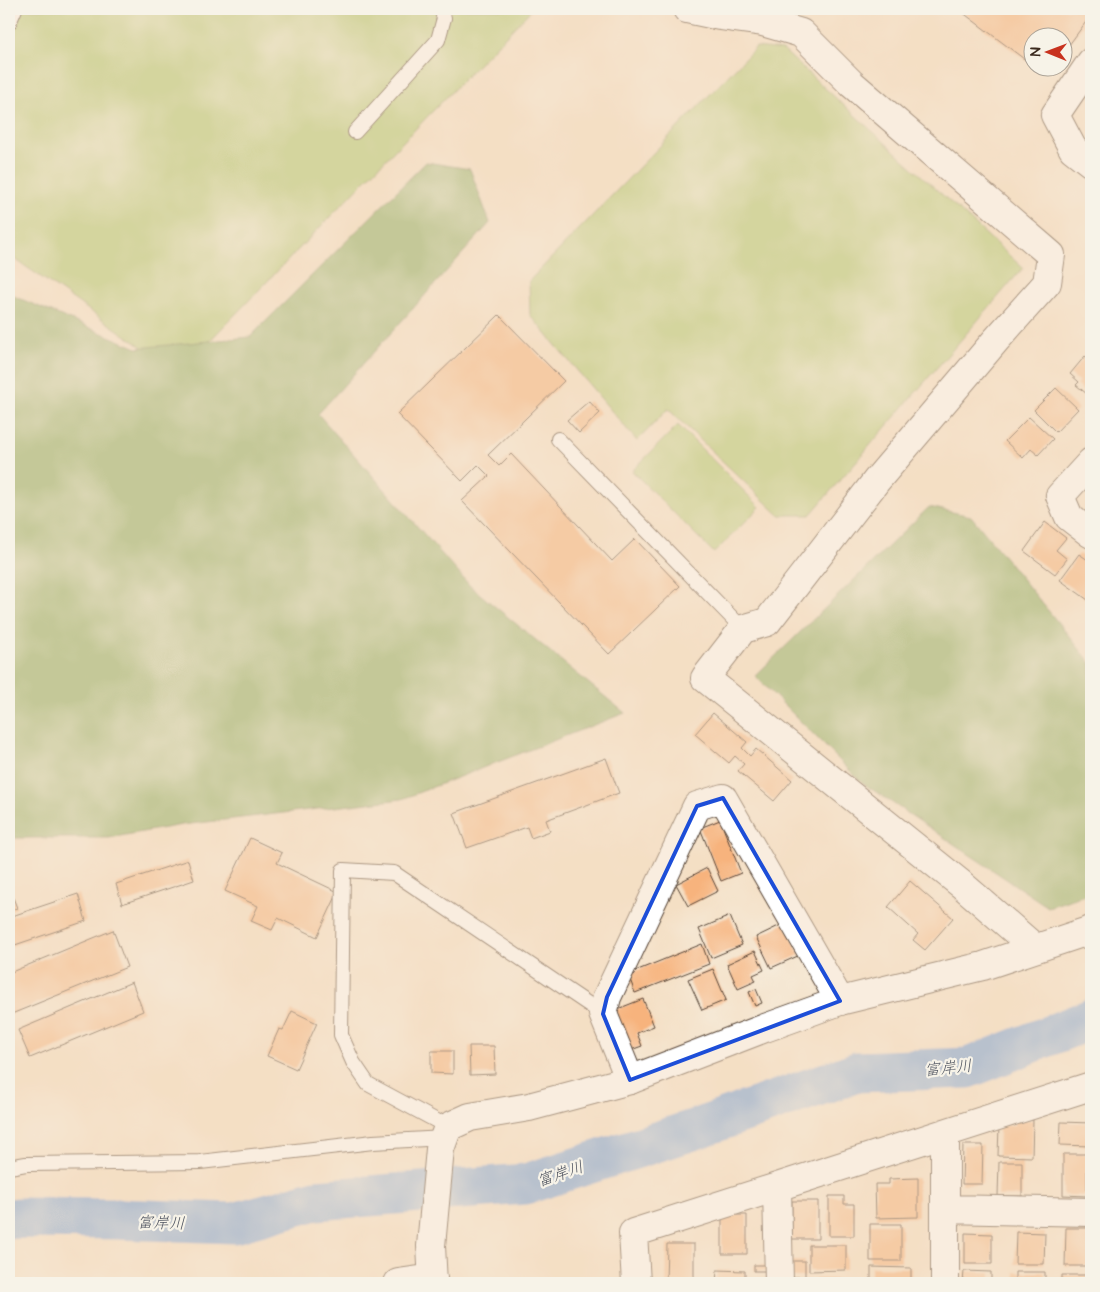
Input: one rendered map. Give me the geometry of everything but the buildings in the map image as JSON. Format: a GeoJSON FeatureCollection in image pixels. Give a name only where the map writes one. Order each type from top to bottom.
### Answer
{"type":"FeatureCollection","features":[{"type":"Feature","properties":{"kind":"street"},"geometry":{"type":"LineString","coordinates":[[687,9],[763,22],[801,33],[852,84],[1051,255],[1047,283],[877,480],[767,622],[743,629],[705,678],[946,872],[1036,948]]}},
{"type":"Feature","properties":{"kind":"street"},"geometry":{"type":"LineString","coordinates":[[1091,62],[1055,115],[1073,149],[1091,163]]}},
{"type":"Feature","properties":{"kind":"street"},"geometry":{"type":"LineString","coordinates":[[1091,462],[1060,496],[1069,517],[1091,534]]}},
{"type":"Feature","properties":{"kind":"street"},"geometry":{"type":"LineString","coordinates":[[630,1080],[603,1014],[607,997],[698,806],[723,798],[840,1001]]}},
{"type":"Feature","properties":{"kind":"street"},"geometry":{"type":"LineString","coordinates":[[398,1283],[433,1281],[431,1246],[444,1138],[470,1117],[529,1107],[630,1080],[840,1001],[983,966],[1091,930]]}},
{"type":"Feature","properties":{"kind":"street"},"geometry":{"type":"LineString","coordinates":[[636,1283],[634,1233],[1091,1086]]}},
{"type":"Feature","properties":{"kind":"street"},"geometry":{"type":"LineString","coordinates":[[944,1133],[946,1283]]}},
{"type":"Feature","properties":{"kind":"street"},"geometry":{"type":"LineString","coordinates":[[777,1187],[779,1283]]}},
{"type":"Feature","properties":{"kind":"street"},"geometry":{"type":"LineString","coordinates":[[945,1209],[1091,1212]]}},
{"type":"Feature","properties":{"kind":"lane"},"geometry":{"type":"LineString","coordinates":[[9,23],[15,9]]}},
{"type":"Feature","properties":{"kind":"lane"},"geometry":{"type":"LineString","coordinates":[[354,132],[438,40],[444,18],[441,9]]}},
{"type":"Feature","properties":{"kind":"lane"},"geometry":{"type":"LineString","coordinates":[[558,439],[743,629]]}},
{"type":"Feature","properties":{"kind":"lane"},"geometry":{"type":"LineString","coordinates":[[444,1138],[368,1084],[352,1062],[342,1035],[343,870],[394,873],[603,1014]]}},
{"type":"Feature","properties":{"kind":"lane"},"geometry":{"type":"LineString","coordinates":[[9,1167],[26,1164],[200,1162],[373,1142],[444,1138]]}},
{"type":"Feature","properties":{"kind":"highlighted area"},"geometry":{"type":"Polygon","coordinates":[[[723,798],[840,1001],[630,1080],[603,1014],[607,997],[697,806],[723,798]]]}},
{"type":"Feature","properties":{"kind":"green space"},"geometry":{"type":"Polygon","coordinates":[[[9,9],[532,9],[190,361],[170,366],[9,255],[9,9]]]}},
{"type":"Feature","properties":{"kind":"green space"},"geometry":{"type":"Polygon","coordinates":[[[756,47],[783,50],[1023,268],[810,515],[779,515],[668,409],[637,441],[530,315],[529,281],[756,47]]]}},
{"type":"Feature","properties":{"kind":"green space"},"geometry":{"type":"Polygon","coordinates":[[[426,162],[470,169],[490,223],[318,414],[470,586],[625,713],[402,799],[182,825],[109,838],[9,838],[9,294],[137,348],[250,337],[426,162]]]}},
{"type":"Feature","properties":{"kind":"green space"},"geometry":{"type":"Polygon","coordinates":[[[678,425],[760,507],[714,553],[632,471],[678,425]]]}},
{"type":"Feature","properties":{"kind":"green space"},"geometry":{"type":"Polygon","coordinates":[[[929,507],[971,516],[1091,663],[1091,893],[1048,907],[861,782],[755,676],[929,507]]]}},
{"type":"Feature","properties":{"kind":"waterway","name":"富岸川"},"geometry":{"type":"LineString","coordinates":[[9,1219],[115,1219],[234,1223],[316,1200],[526,1184],[693,1130],[857,1072],[968,1068],[1091,1019]]}}]}
